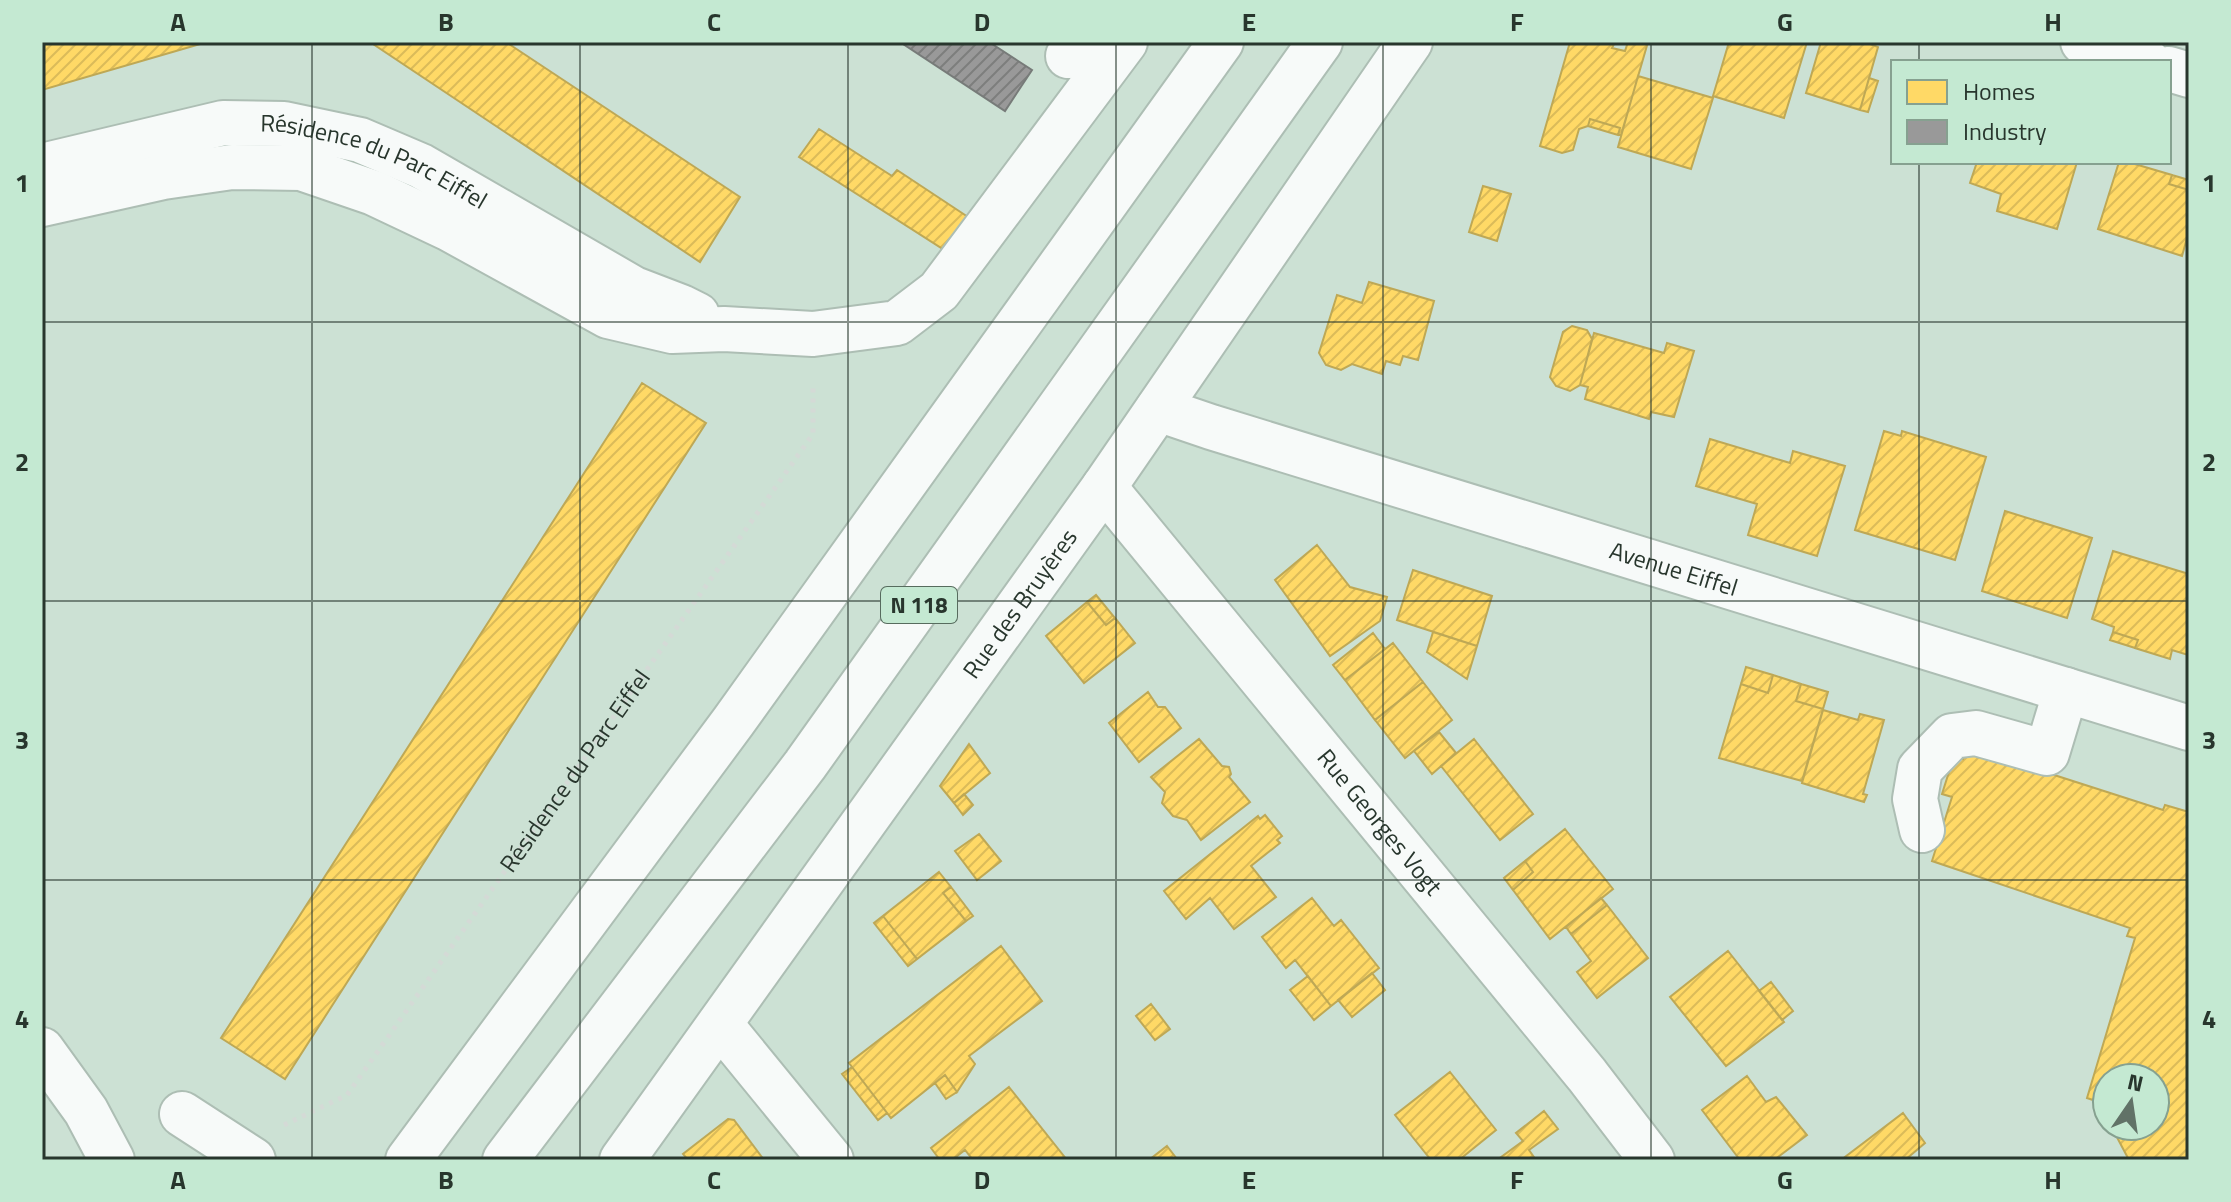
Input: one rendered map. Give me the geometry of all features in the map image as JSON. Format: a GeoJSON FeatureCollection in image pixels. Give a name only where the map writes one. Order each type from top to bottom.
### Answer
{"type":"FeatureCollection","features":[{"type":"Feature","properties":{"kind":"main road","name":"Résidence du Parc Eiffel"},"geometry":{"type":"LineString","coordinates":[[42,166],[133,164],[301,168],[374,193],[457,210],[608,316],[672,331],[724,329],[813,334],[897,323],[939,291],[1125,42]]}},
{"type":"Feature","properties":{"kind":"main road"},"geometry":{"type":"LineString","coordinates":[[408,1160],[733,722],[1221,42]]}},
{"type":"Feature","properties":{"kind":"main road","name":"N 118"},"geometry":{"type":"LineString","coordinates":[[505,1160],[805,765],[1320,42]]}},
{"type":"Feature","properties":{"kind":"main road","name":"Rue des Bruyères"},"geometry":{"type":"LineString","coordinates":[[622,1160],[1104,487],[1410,42]]}},
{"type":"Feature","properties":{"kind":"main road"},"geometry":{"type":"LineString","coordinates":[[2083,42],[2142,60]]}},
{"type":"Feature","properties":{"kind":"main road","name":"Résidence du Parc Eiffel"},"geometry":{"type":"LineString","coordinates":[[42,204],[133,164]]}},
{"type":"Feature","properties":{"kind":"main road","name":"Avenue Eiffel"},"geometry":{"type":"LineString","coordinates":[[1158,409],[2189,728]]}},
{"type":"Feature","properties":{"kind":"main road","name":"Rue Georges Vogt"},"geometry":{"type":"LineString","coordinates":[[1104,487],[1587,1075],[1652,1160]]}},
{"type":"Feature","properties":{"kind":"main road"},"geometry":{"type":"LineString","coordinates":[[1922,830],[1915,799],[1920,769],[1952,736],[1976,733],[2047,753],[2066,690]]}},
{"type":"Feature","properties":{"kind":"main road"},"geometry":{"type":"LineString","coordinates":[[720,1024],[831,1160]]}},
{"type":"Feature","properties":{"kind":"main road"},"geometry":{"type":"LineString","coordinates":[[42,1050],[86,1111],[112,1160]]}},
{"type":"Feature","properties":{"kind":"main road"},"geometry":{"type":"LineString","coordinates":[[182,1114],[251,1159]]}},
{"type":"Feature","properties":{"kind":"path","name":"Résidence du Parc Eiffel"},"geometry":{"type":"LineString","coordinates":[[251,1159],[284,1125],[347,1095],[813,434],[813,334]]}},
{"type":"Feature","properties":{"kind":"building: Homes"},"geometry":{"type":"Polygon","coordinates":[[[42,42],[207,42],[42,90],[42,42]]]}},
{"type":"Feature","properties":{"kind":"building: Homes"},"geometry":{"type":"Polygon","coordinates":[[[370,42],[506,42],[740,197],[700,262],[370,42]]]}},
{"type":"Feature","properties":{"kind":"building: Homes"},"geometry":{"type":"Polygon","coordinates":[[[1570,42],[1609,42],[1614,44],[1612,48],[1625,51],[1628,42],[1648,42],[1621,135],[1618,135],[1620,128],[1590,119],[1588,126],[1579,129],[1573,150],[1562,153],[1540,146],[1570,42]]]}},
{"type":"Feature","properties":{"kind":"building: Homes"},"geometry":{"type":"Polygon","coordinates":[[[1729,42],[1807,42],[1784,118],[1713,96],[1729,42]]]}},
{"type":"Feature","properties":{"kind":"building: Homes"},"geometry":{"type":"Polygon","coordinates":[[[1821,42],[1865,42],[1878,47],[1860,110],[1806,93],[1821,42]]]}},
{"type":"Feature","properties":{"kind":"building: Homes"},"geometry":{"type":"Polygon","coordinates":[[[1638,76],[1713,98],[1691,169],[1618,147],[1638,76]]]}},
{"type":"Feature","properties":{"kind":"building: Homes"},"geometry":{"type":"Polygon","coordinates":[[[1869,78],[1878,81],[1868,112],[1860,110],[1869,78]]]}},
{"type":"Feature","properties":{"kind":"building: Homes"},"geometry":{"type":"Polygon","coordinates":[[[1590,119],[1620,128],[1618,135],[1588,126],[1590,119]]]}},
{"type":"Feature","properties":{"kind":"building: Homes"},"geometry":{"type":"Polygon","coordinates":[[[819,129],[892,176],[897,170],[968,217],[946,251],[799,157],[819,129]]]}},
{"type":"Feature","properties":{"kind":"building: Homes"},"geometry":{"type":"Polygon","coordinates":[[[1976,164],[2076,164],[2057,229],[1997,211],[2001,194],[1970,183],[1976,164]]]}},
{"type":"Feature","properties":{"kind":"building: Homes"},"geometry":{"type":"Polygon","coordinates":[[[2118,164],[2135,164],[2172,175],[2169,184],[2189,190],[2189,231],[2182,256],[2098,229],[2118,164]]]}},
{"type":"Feature","properties":{"kind":"building: Homes"},"geometry":{"type":"Polygon","coordinates":[[[2172,175],[2189,180],[2189,190],[2169,184],[2172,175]]]}},
{"type":"Feature","properties":{"kind":"building: Homes"},"geometry":{"type":"Polygon","coordinates":[[[1483,186],[1511,194],[1497,241],[1469,232],[1483,186]]]}},
{"type":"Feature","properties":{"kind":"building: Homes"},"geometry":{"type":"Polygon","coordinates":[[[1369,282],[1434,301],[1418,360],[1403,356],[1400,365],[1386,361],[1382,374],[1352,364],[1341,370],[1326,365],[1319,353],[1337,295],[1362,303],[1369,282]]]}},
{"type":"Feature","properties":{"kind":"building: Homes"},"geometry":{"type":"Polygon","coordinates":[[[1572,326],[1587,330],[1592,339],[1580,385],[1570,391],[1556,386],[1550,377],[1563,332],[1572,326]]]}},
{"type":"Feature","properties":{"kind":"building: Homes"},"geometry":{"type":"Polygon","coordinates":[[[1594,333],[1664,353],[1667,343],[1694,351],[1674,417],[1651,412],[1649,419],[1585,399],[1588,387],[1580,385],[1594,333]]]}},
{"type":"Feature","properties":{"kind":"building: Homes"},"geometry":{"type":"Polygon","coordinates":[[[642,383],[706,423],[285,1079],[221,1038],[642,383]]]}},
{"type":"Feature","properties":{"kind":"building: Homes"},"geometry":{"type":"Polygon","coordinates":[[[1884,431],[1901,436],[1902,431],[1986,457],[1955,560],[1855,530],[1884,431]]]}},
{"type":"Feature","properties":{"kind":"building: Homes"},"geometry":{"type":"Polygon","coordinates":[[[1710,439],[1790,463],[1793,451],[1845,466],[1817,556],[1748,535],[1757,504],[1696,486],[1710,439]]]}},
{"type":"Feature","properties":{"kind":"building: Homes"},"geometry":{"type":"Polygon","coordinates":[[[2005,511],[2092,538],[2067,618],[1982,591],[2005,511]]]}},
{"type":"Feature","properties":{"kind":"building: Homes"},"geometry":{"type":"Polygon","coordinates":[[[1317,545],[1350,587],[1387,597],[1380,621],[1330,656],[1275,580],[1317,545]]]}},
{"type":"Feature","properties":{"kind":"building: Homes"},"geometry":{"type":"Polygon","coordinates":[[[2113,551],[2189,574],[2188,655],[2172,650],[2170,659],[2135,648],[2138,640],[2113,632],[2114,627],[2092,619],[2113,551]]]}},
{"type":"Feature","properties":{"kind":"building: Homes"},"geometry":{"type":"Polygon","coordinates":[[[1413,570],[1492,596],[1477,646],[1397,620],[1413,570]]]}},
{"type":"Feature","properties":{"kind":"building: Homes"},"geometry":{"type":"Polygon","coordinates":[[[1096,595],[1115,618],[1106,625],[1087,602],[1096,595]]]}},
{"type":"Feature","properties":{"kind":"building: Homes"},"geometry":{"type":"Polygon","coordinates":[[[1087,602],[1106,625],[1115,618],[1135,643],[1084,683],[1046,636],[1087,602]]]}},
{"type":"Feature","properties":{"kind":"building: Homes"},"geometry":{"type":"Polygon","coordinates":[[[1433,632],[1477,646],[1467,679],[1427,652],[1433,632]]]}},
{"type":"Feature","properties":{"kind":"building: Homes"},"geometry":{"type":"Polygon","coordinates":[[[2113,632],[2138,640],[2135,648],[2110,640],[2113,632]]]}},
{"type":"Feature","properties":{"kind":"building: Homes"},"geometry":{"type":"Polygon","coordinates":[[[1373,633],[1385,649],[1345,680],[1333,665],[1373,633]]]}},
{"type":"Feature","properties":{"kind":"building: Homes"},"geometry":{"type":"Polygon","coordinates":[[[1393,643],[1423,682],[1375,720],[1345,680],[1393,643]]]}},
{"type":"Feature","properties":{"kind":"building: Homes"},"geometry":{"type":"Polygon","coordinates":[[[1746,667],[1773,675],[1768,693],[1741,684],[1746,667]]]}},
{"type":"Feature","properties":{"kind":"building: Homes"},"geometry":{"type":"Polygon","coordinates":[[[1773,675],[1801,684],[1796,701],[1823,709],[1802,781],[1719,758],[1741,684],[1768,693],[1773,675]]]}},
{"type":"Feature","properties":{"kind":"building: Homes"},"geometry":{"type":"Polygon","coordinates":[[[1423,682],[1452,720],[1405,758],[1375,720],[1423,682]]]}},
{"type":"Feature","properties":{"kind":"building: Homes"},"geometry":{"type":"Polygon","coordinates":[[[1801,684],[1828,692],[1823,709],[1796,701],[1801,684]]]}},
{"type":"Feature","properties":{"kind":"building: Homes"},"geometry":{"type":"Polygon","coordinates":[[[1148,692],[1158,707],[1165,707],[1181,728],[1139,762],[1109,723],[1148,692]]]}},
{"type":"Feature","properties":{"kind":"building: Homes"},"geometry":{"type":"Polygon","coordinates":[[[1823,710],[1858,720],[1860,714],[1884,720],[1863,794],[1867,795],[1864,802],[1802,783],[1823,710]]]}},
{"type":"Feature","properties":{"kind":"building: Homes"},"geometry":{"type":"Polygon","coordinates":[[[1439,732],[1456,753],[1432,774],[1414,751],[1439,732]]]}},
{"type":"Feature","properties":{"kind":"building: Homes"},"geometry":{"type":"Polygon","coordinates":[[[1199,739],[1222,766],[1229,767],[1229,777],[1250,802],[1201,840],[1187,820],[1173,816],[1162,803],[1165,792],[1151,777],[1199,739]]]}},
{"type":"Feature","properties":{"kind":"building: Homes"},"geometry":{"type":"Polygon","coordinates":[[[1474,739],[1533,814],[1500,840],[1441,766],[1474,739]]]}},
{"type":"Feature","properties":{"kind":"building: Homes"},"geometry":{"type":"Polygon","coordinates":[[[969,744],[990,773],[954,803],[940,786],[969,744]]]}},
{"type":"Feature","properties":{"kind":"building: Homes"},"geometry":{"type":"Polygon","coordinates":[[[1967,747],[2163,810],[2165,805],[2189,812],[2189,1160],[2129,1160],[2119,1142],[2171,1142],[2171,1062],[2098,1062],[2135,938],[2127,936],[2130,928],[1932,861],[1952,797],[1942,794],[1954,756],[1963,759],[1967,747]]]}},
{"type":"Feature","properties":{"kind":"building: Homes"},"geometry":{"type":"Polygon","coordinates":[[[964,794],[973,805],[963,815],[954,803],[964,794]]]}},
{"type":"Feature","properties":{"kind":"building: Homes"},"geometry":{"type":"Polygon","coordinates":[[[1265,815],[1282,836],[1277,840],[1280,843],[1251,866],[1276,897],[1234,929],[1210,898],[1186,919],[1164,891],[1258,816],[1260,819],[1265,815]]]}},
{"type":"Feature","properties":{"kind":"building: Homes"},"geometry":{"type":"Polygon","coordinates":[[[1565,829],[1613,889],[1550,939],[1513,890],[1533,872],[1525,861],[1565,829]]]}},
{"type":"Feature","properties":{"kind":"building: Homes"},"geometry":{"type":"Polygon","coordinates":[[[979,834],[1001,861],[977,880],[955,851],[979,834]]]}},
{"type":"Feature","properties":{"kind":"building: Homes"},"geometry":{"type":"Polygon","coordinates":[[[1525,861],[1533,872],[1513,890],[1504,878],[1525,861]]]}},
{"type":"Feature","properties":{"kind":"building: Homes"},"geometry":{"type":"Polygon","coordinates":[[[939,872],[951,887],[943,893],[966,921],[917,959],[883,916],[939,872]]]}},
{"type":"Feature","properties":{"kind":"building: Homes"},"geometry":{"type":"Polygon","coordinates":[[[951,887],[973,916],[966,921],[943,893],[951,887]]]}},
{"type":"Feature","properties":{"kind":"building: Homes"},"geometry":{"type":"Polygon","coordinates":[[[1312,898],[1334,926],[1341,920],[1379,968],[1331,1006],[1295,960],[1286,968],[1262,937],[1312,898]]]}},
{"type":"Feature","properties":{"kind":"building: Homes"},"geometry":{"type":"Polygon","coordinates":[[[1601,898],[1607,905],[1571,934],[1566,927],[1601,898]]]}},
{"type":"Feature","properties":{"kind":"building: Homes"},"geometry":{"type":"Polygon","coordinates":[[[1607,905],[1648,958],[1597,998],[1577,972],[1591,961],[1571,934],[1607,905]]]}},
{"type":"Feature","properties":{"kind":"building: Homes"},"geometry":{"type":"Polygon","coordinates":[[[883,916],[917,959],[908,966],[874,923],[883,916]]]}},
{"type":"Feature","properties":{"kind":"building: Homes"},"geometry":{"type":"Polygon","coordinates":[[[1001,946],[1042,1001],[969,1056],[975,1064],[957,1092],[945,1075],[891,1118],[849,1063],[1001,946]]]}},
{"type":"Feature","properties":{"kind":"building: Homes"},"geometry":{"type":"Polygon","coordinates":[[[1728,951],[1784,1022],[1726,1066],[1670,997],[1728,951]]]}},
{"type":"Feature","properties":{"kind":"building: Homes"},"geometry":{"type":"Polygon","coordinates":[[[1372,973],[1385,990],[1352,1017],[1338,1000],[1372,973]]]}},
{"type":"Feature","properties":{"kind":"building: Homes"},"geometry":{"type":"Polygon","coordinates":[[[1308,976],[1331,1006],[1314,1020],[1290,990],[1308,976]]]}},
{"type":"Feature","properties":{"kind":"building: Homes"},"geometry":{"type":"Polygon","coordinates":[[[1771,982],[1793,1011],[1782,1020],[1759,991],[1771,982]]]}},
{"type":"Feature","properties":{"kind":"building: Homes"},"geometry":{"type":"Polygon","coordinates":[[[1151,1004],[1170,1029],[1155,1040],[1136,1016],[1151,1004]]]}},
{"type":"Feature","properties":{"kind":"building: Homes"},"geometry":{"type":"Polygon","coordinates":[[[852,1067],[887,1113],[878,1120],[842,1074],[852,1067]]]}},
{"type":"Feature","properties":{"kind":"building: Homes"},"geometry":{"type":"Polygon","coordinates":[[[1450,1072],[1496,1130],[1459,1160],[1431,1160],[1395,1115],[1450,1072]]]}},
{"type":"Feature","properties":{"kind":"building: Homes"},"geometry":{"type":"Polygon","coordinates":[[[945,1075],[957,1092],[946,1099],[935,1083],[945,1075]]]}},
{"type":"Feature","properties":{"kind":"building: Homes"},"geometry":{"type":"Polygon","coordinates":[[[1747,1076],[1766,1102],[1776,1097],[1807,1135],[1774,1160],[1740,1160],[1702,1110],[1747,1076]]]}},
{"type":"Feature","properties":{"kind":"building: Homes"},"geometry":{"type":"Polygon","coordinates":[[[1009,1087],[1067,1160],[973,1160],[965,1150],[952,1160],[940,1160],[931,1148],[1009,1087]]]}},
{"type":"Feature","properties":{"kind":"building: Homes"},"geometry":{"type":"Polygon","coordinates":[[[1544,1111],[1558,1129],[1529,1150],[1536,1160],[1497,1160],[1523,1141],[1516,1133],[1544,1111]]]}},
{"type":"Feature","properties":{"kind":"building: Homes"},"geometry":{"type":"Polygon","coordinates":[[[1903,1113],[1925,1143],[1905,1160],[1841,1160],[1903,1113]]]}},
{"type":"Feature","properties":{"kind":"building: Homes"},"geometry":{"type":"Polygon","coordinates":[[[728,1119],[734,1120],[764,1160],[688,1160],[683,1154],[728,1119]]]}},
{"type":"Feature","properties":{"kind":"building: Homes"},"geometry":{"type":"Polygon","coordinates":[[[1167,1146],[1177,1159],[1149,1160],[1167,1146]]]}},
{"type":"Feature","properties":{"kind":"building: Industry"},"geometry":{"type":"Polygon","coordinates":[[[900,42],[989,42],[1032,70],[1005,111],[900,42]]]}}]}
